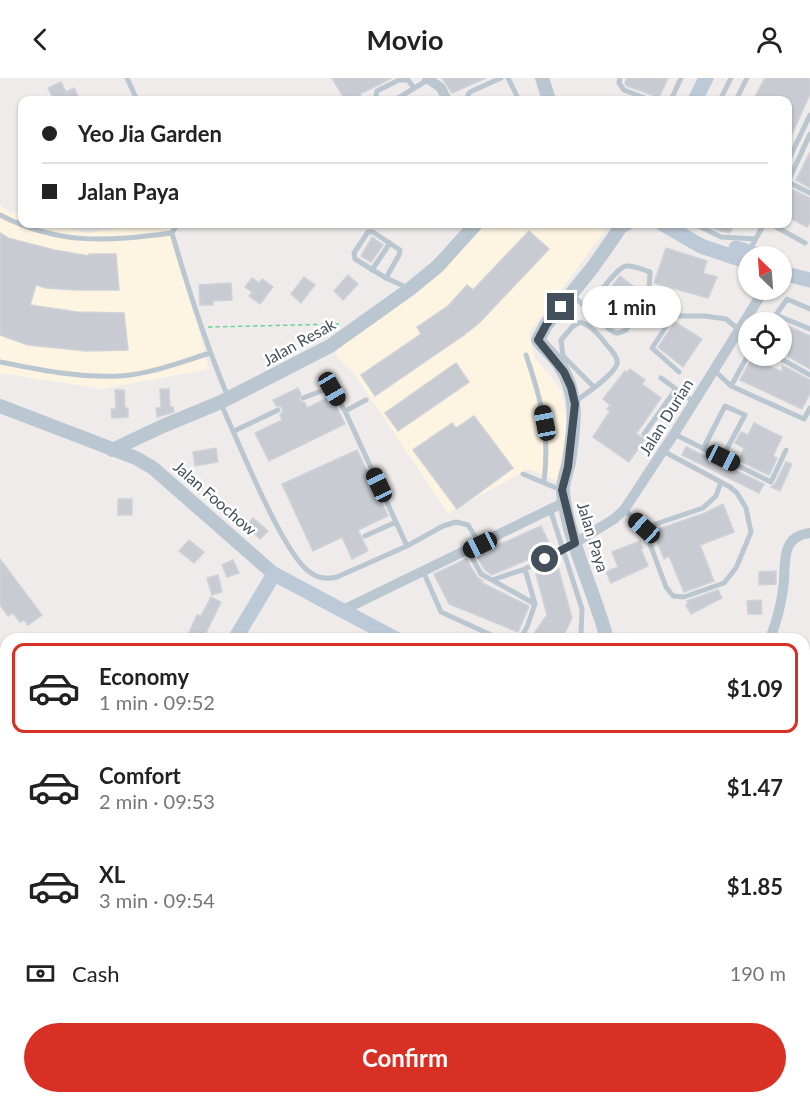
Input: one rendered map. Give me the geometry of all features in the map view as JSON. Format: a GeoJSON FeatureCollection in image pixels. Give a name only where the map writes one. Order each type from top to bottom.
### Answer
{"type":"FeatureCollection","features":[{"type":"Feature","properties":{"kind":"main road"},"geometry":{"type":"LineString","coordinates":[[697,96],[706,78]]}},
{"type":"Feature","properties":{"kind":"main road"},"geometry":{"type":"LineString","coordinates":[[670,228],[701,246],[738,251]]}},
{"type":"Feature","properties":{"kind":"main road"},"geometry":{"type":"LineString","coordinates":[[691,228],[704,236],[738,248]]}},
{"type":"Feature","properties":{"kind":"main road"},"geometry":{"type":"LineString","coordinates":[[792,271],[807,279]]}},
{"type":"Feature","properties":{"kind":"main road"},"geometry":{"type":"LineString","coordinates":[[792,275],[807,279]]}},
{"type":"Feature","properties":{"kind":"main road"},"geometry":{"type":"LineString","coordinates":[[240,633],[274,574]]}},
{"type":"Feature","properties":{"kind":"main road","name":"Jalan Foochow"},"geometry":{"type":"LineString","coordinates":[[274,574],[384,633]]}},
{"type":"Feature","properties":{"kind":"street"},"geometry":{"type":"LineString","coordinates":[[542,78],[548,96]]}},
{"type":"Feature","properties":{"kind":"street"},"geometry":{"type":"LineString","coordinates":[[428,79],[441,88],[445,96]]}},
{"type":"Feature","properties":{"kind":"street","name":"Jalan Resak"},"geometry":{"type":"LineString","coordinates":[[112,450],[224,400],[330,346],[410,289],[438,266],[472,228]]}},
{"type":"Feature","properties":{"kind":"street","name":"Jalan Paya"},"geometry":{"type":"LineString","coordinates":[[605,633],[594,593],[570,546],[564,496],[575,403],[560,359],[538,340],[546,325],[621,228]]}},
{"type":"Feature","properties":{"kind":"street","name":"Jalan Durian"},"geometry":{"type":"LineString","coordinates":[[570,546],[606,525],[624,510],[738,331]]}},
{"type":"Feature","properties":{"kind":"street","name":"Jalan Foochow"},"geometry":{"type":"LineString","coordinates":[[0,406],[136,458],[153,468],[274,574]]}},
{"type":"Feature","properties":{"kind":"street"},"geometry":{"type":"LineString","coordinates":[[341,611],[550,509],[564,496]]}},
{"type":"Feature","properties":{"kind":"street"},"geometry":{"type":"LineString","coordinates":[[772,633],[783,589],[786,551],[793,540],[810,533]]}},
{"type":"Feature","properties":{"kind":"lane"},"geometry":{"type":"LineString","coordinates":[[127,78],[135,96]]}},
{"type":"Feature","properties":{"kind":"lane"},"geometry":{"type":"LineString","coordinates":[[468,96],[470,92],[501,78]]}},
{"type":"Feature","properties":{"kind":"lane"},"geometry":{"type":"LineString","coordinates":[[508,78],[517,96]]}},
{"type":"Feature","properties":{"kind":"lane"},"geometry":{"type":"LineString","coordinates":[[620,78],[619,83],[624,90],[640,96]]}},
{"type":"Feature","properties":{"kind":"lane"},"geometry":{"type":"LineString","coordinates":[[673,96],[681,78]]}},
{"type":"Feature","properties":{"kind":"lane"},"geometry":{"type":"LineString","coordinates":[[722,96],[730,78]]}},
{"type":"Feature","properties":{"kind":"lane"},"geometry":{"type":"LineString","coordinates":[[738,96],[747,78]]}},
{"type":"Feature","properties":{"kind":"lane"},"geometry":{"type":"LineString","coordinates":[[401,96],[428,79]]}},
{"type":"Feature","properties":{"kind":"lane"},"geometry":{"type":"LineString","coordinates":[[376,96],[377,92],[399,80],[408,80],[414,88]]}},
{"type":"Feature","properties":{"kind":"lane"},"geometry":{"type":"LineString","coordinates":[[792,153],[810,115]]}},
{"type":"Feature","properties":{"kind":"lane"},"geometry":{"type":"LineString","coordinates":[[792,173],[810,134]]}},
{"type":"Feature","properties":{"kind":"lane"},"geometry":{"type":"LineString","coordinates":[[792,184],[810,193]]}},
{"type":"Feature","properties":{"kind":"lane"},"geometry":{"type":"LineString","coordinates":[[0,215],[18,224]]}},
{"type":"Feature","properties":{"kind":"lane"},"geometry":{"type":"LineString","coordinates":[[28,228],[86,240],[120,240],[172,233]]}},
{"type":"Feature","properties":{"kind":"lane"},"geometry":{"type":"LineString","coordinates":[[175,228],[172,233],[234,431],[262,494],[298,561],[310,573],[328,579],[337,577],[407,546],[443,526],[456,522],[468,525],[480,545]]}},
{"type":"Feature","properties":{"kind":"lane"},"geometry":{"type":"LineString","coordinates":[[703,228],[739,246]]}},
{"type":"Feature","properties":{"kind":"lane"},"geometry":{"type":"LineString","coordinates":[[756,246],[762,228]]}},
{"type":"Feature","properties":{"kind":"lane"},"geometry":{"type":"LineString","coordinates":[[778,228],[805,243]]}},
{"type":"Feature","properties":{"kind":"lane"},"geometry":{"type":"LineString","coordinates":[[386,278],[400,252],[398,248],[373,232],[366,234],[354,256],[356,260],[386,278],[410,289]]}},
{"type":"Feature","properties":{"kind":"lane"},"geometry":{"type":"LineString","coordinates":[[372,270],[390,243]]}},
{"type":"Feature","properties":{"kind":"lane"},"geometry":{"type":"LineString","coordinates":[[571,293],[587,309],[611,331],[616,333],[626,330],[649,291],[650,272],[633,266],[625,266],[587,309]]}},
{"type":"Feature","properties":{"kind":"lane"},"geometry":{"type":"LineString","coordinates":[[778,312],[787,299],[810,309]]}},
{"type":"Feature","properties":{"kind":"lane"},"geometry":{"type":"LineString","coordinates":[[679,372],[652,348],[673,316],[705,316],[726,319],[738,328]]}},
{"type":"Feature","properties":{"kind":"lane"},"geometry":{"type":"LineString","coordinates":[[792,322],[810,329]]}},
{"type":"Feature","properties":{"kind":"lane"},"geometry":{"type":"LineString","coordinates":[[575,403],[608,376],[617,365],[615,356],[603,340],[586,324],[577,323],[561,340],[560,359],[594,387]]}},
{"type":"Feature","properties":{"kind":"lane"},"geometry":{"type":"LineString","coordinates":[[0,362],[81,376],[122,376],[166,367],[210,353]]}},
{"type":"Feature","properties":{"kind":"lane"},"geometry":{"type":"LineString","coordinates":[[526,355],[545,423],[547,456],[544,482]]}},
{"type":"Feature","properties":{"kind":"lane"},"geometry":{"type":"LineString","coordinates":[[792,365],[810,375]]}},
{"type":"Feature","properties":{"kind":"lane"},"geometry":{"type":"LineString","coordinates":[[731,386],[742,366]]}},
{"type":"Feature","properties":{"kind":"lane"},"geometry":{"type":"LineString","coordinates":[[714,370],[731,386],[804,419],[810,408]]}},
{"type":"Feature","properties":{"kind":"lane"},"geometry":{"type":"LineString","coordinates":[[660,378],[694,402]]}},
{"type":"Feature","properties":{"kind":"lane"},"geometry":{"type":"LineString","coordinates":[[303,398],[325,387],[332,389],[345,411],[407,546]]}},
{"type":"Feature","properties":{"kind":"lane"},"geometry":{"type":"LineString","coordinates":[[644,434],[676,389]]}},
{"type":"Feature","properties":{"kind":"lane"},"geometry":{"type":"LineString","coordinates":[[345,411],[366,400]]}},
{"type":"Feature","properties":{"kind":"lane"},"geometry":{"type":"LineString","coordinates":[[703,449],[725,406],[745,415],[723,458]]}},
{"type":"Feature","properties":{"kind":"lane"},"geometry":{"type":"LineString","coordinates":[[234,431],[278,410]]}},
{"type":"Feature","properties":{"kind":"lane"},"geometry":{"type":"LineString","coordinates":[[674,434],[771,482],[786,450]]}},
{"type":"Feature","properties":{"kind":"lane"},"geometry":{"type":"LineString","coordinates":[[624,510],[644,528],[669,594],[678,598],[684,597],[724,583],[736,568],[750,532],[749,519],[737,493],[663,451]]}},
{"type":"Feature","properties":{"kind":"lane"},"geometry":{"type":"LineString","coordinates":[[523,474],[544,482],[564,496]]}},
{"type":"Feature","properties":{"kind":"lane"},"geometry":{"type":"LineString","coordinates":[[644,528],[702,508],[716,496],[721,482]]}},
{"type":"Feature","properties":{"kind":"lane"},"geometry":{"type":"LineString","coordinates":[[550,509],[570,546],[582,609],[581,633]]}},
{"type":"Feature","properties":{"kind":"lane"},"geometry":{"type":"LineString","coordinates":[[365,536],[396,522]]}},
{"type":"Feature","properties":{"kind":"lane"},"geometry":{"type":"LineString","coordinates":[[492,580],[525,569],[570,546]]}},
{"type":"Feature","properties":{"kind":"lane"},"geometry":{"type":"LineString","coordinates":[[468,550],[481,574],[535,604]]}},
{"type":"Feature","properties":{"kind":"lane"},"geometry":{"type":"LineString","coordinates":[[523,633],[535,604],[525,569]]}},
{"type":"Feature","properties":{"kind":"lane"},"geometry":{"type":"LineString","coordinates":[[423,571],[441,612],[487,633]]}},
{"type":"Feature","properties":{"kind":"path"},"geometry":{"type":"LineString","coordinates":[[202,327],[339,324]]}},
{"type":"Feature","properties":{"kind":"shaded area"},"geometry":{"type":"Polygon","coordinates":[[[0,205],[9,212],[18,214],[18,228],[68,228],[87,233],[118,228],[172,228],[209,369],[102,389],[0,373],[0,205]]]}},
{"type":"Feature","properties":{"kind":"shaded area"},"geometry":{"type":"Polygon","coordinates":[[[480,228],[607,228],[529,333],[534,356],[562,391],[567,428],[557,481],[528,469],[448,513],[353,372],[335,355],[339,345],[429,281],[480,228]]]}},
{"type":"Feature","properties":{"kind":"building"},"geometry":{"type":"Polygon","coordinates":[[[332,78],[392,78],[360,94],[361,96],[343,96],[332,78]]]}},
{"type":"Feature","properties":{"kind":"building"},"geometry":{"type":"Polygon","coordinates":[[[442,78],[486,78],[452,93],[442,78]]]}},
{"type":"Feature","properties":{"kind":"building"},"geometry":{"type":"Polygon","coordinates":[[[627,78],[668,78],[660,96],[653,96],[627,86],[625,83],[627,78]]]}},
{"type":"Feature","properties":{"kind":"building"},"geometry":{"type":"Polygon","coordinates":[[[765,78],[810,78],[810,94],[792,134],[792,96],[755,96],[765,78]]]}},
{"type":"Feature","properties":{"kind":"building"},"geometry":{"type":"Polygon","coordinates":[[[61,82],[66,92],[74,88],[78,96],[52,96],[48,88],[61,82]]]}},
{"type":"Feature","properties":{"kind":"building"},"geometry":{"type":"Polygon","coordinates":[[[810,152],[810,188],[796,180],[810,152]]]}},
{"type":"Feature","properties":{"kind":"building"},"geometry":{"type":"Polygon","coordinates":[[[792,189],[810,198],[810,222],[807,227],[792,219],[792,189]]]}},
{"type":"Feature","properties":{"kind":"building"},"geometry":{"type":"Polygon","coordinates":[[[714,228],[732,228],[730,233],[714,228]]]}},
{"type":"Feature","properties":{"kind":"building"},"geometry":{"type":"Polygon","coordinates":[[[529,231],[549,249],[479,323],[375,396],[361,375],[421,334],[417,327],[448,306],[467,285],[473,290],[529,231]]]}},
{"type":"Feature","properties":{"kind":"building"},"geometry":{"type":"Polygon","coordinates":[[[0,233],[8,238],[54,250],[89,256],[89,254],[116,254],[119,290],[75,290],[36,285],[30,305],[77,312],[124,313],[128,350],[87,351],[28,345],[0,335],[0,233]]]}},
{"type":"Feature","properties":{"kind":"building"},"geometry":{"type":"Polygon","coordinates":[[[372,237],[383,245],[371,262],[361,256],[372,237]]]}},
{"type":"Feature","properties":{"kind":"building"},"geometry":{"type":"Polygon","coordinates":[[[666,248],[707,261],[703,273],[717,277],[708,298],[654,283],[666,248]]]}},
{"type":"Feature","properties":{"kind":"building"},"geometry":{"type":"Polygon","coordinates":[[[348,275],[358,284],[343,300],[334,291],[348,275]]]}},
{"type":"Feature","properties":{"kind":"building"},"geometry":{"type":"Polygon","coordinates":[[[620,276],[642,293],[616,328],[594,309],[620,276]]]}},
{"type":"Feature","properties":{"kind":"building"},"geometry":{"type":"Polygon","coordinates":[[[304,277],[315,285],[301,303],[291,294],[304,277]]]}},
{"type":"Feature","properties":{"kind":"building"},"geometry":{"type":"Polygon","coordinates":[[[252,278],[259,283],[262,279],[273,287],[260,304],[249,296],[252,292],[245,287],[252,278]]]}},
{"type":"Feature","properties":{"kind":"building"},"geometry":{"type":"Polygon","coordinates":[[[231,283],[232,300],[213,301],[213,305],[200,305],[199,285],[231,283]]]}},
{"type":"Feature","properties":{"kind":"building"},"geometry":{"type":"Polygon","coordinates":[[[675,322],[702,339],[683,367],[658,347],[675,322]]]}},
{"type":"Feature","properties":{"kind":"building"},"geometry":{"type":"Polygon","coordinates":[[[792,328],[810,336],[810,369],[792,359],[792,328]]]}},
{"type":"Feature","properties":{"kind":"building"},"geometry":{"type":"Polygon","coordinates":[[[456,363],[469,382],[398,431],[385,413],[456,363]]]}},
{"type":"Feature","properties":{"kind":"building"},"geometry":{"type":"Polygon","coordinates":[[[748,366],[769,366],[782,372],[784,366],[810,380],[810,393],[802,409],[740,380],[748,366]]]}},
{"type":"Feature","properties":{"kind":"building"},"geometry":{"type":"Polygon","coordinates":[[[630,369],[645,380],[642,384],[661,398],[636,434],[645,439],[629,462],[593,437],[610,411],[607,409],[610,405],[603,399],[625,371],[627,373],[630,369]]]}},
{"type":"Feature","properties":{"kind":"building"},"geometry":{"type":"Polygon","coordinates":[[[298,388],[301,394],[299,400],[305,403],[307,408],[331,396],[345,424],[269,461],[255,433],[282,420],[280,415],[283,411],[282,407],[276,406],[273,400],[298,388]]]}},
{"type":"Feature","properties":{"kind":"building"},"geometry":{"type":"Polygon","coordinates":[[[160,389],[169,389],[170,407],[173,407],[174,412],[157,417],[156,408],[161,408],[160,389]]]}},
{"type":"Feature","properties":{"kind":"building"},"geometry":{"type":"Polygon","coordinates":[[[115,390],[124,390],[128,417],[112,418],[111,409],[116,409],[115,390]]]}},
{"type":"Feature","properties":{"kind":"building"},"geometry":{"type":"Polygon","coordinates":[[[474,416],[513,468],[457,509],[413,450],[452,423],[456,428],[474,416]]]}},
{"type":"Feature","properties":{"kind":"building"},"geometry":{"type":"Polygon","coordinates":[[[754,423],[782,437],[773,456],[777,458],[769,475],[738,460],[744,448],[735,443],[741,432],[748,435],[754,423]]]}},
{"type":"Feature","properties":{"kind":"building"},"geometry":{"type":"Polygon","coordinates":[[[686,447],[764,484],[759,493],[682,455],[686,447]]]}},
{"type":"Feature","properties":{"kind":"building"},"geometry":{"type":"Polygon","coordinates":[[[216,448],[218,462],[195,466],[193,452],[216,448]]]}},
{"type":"Feature","properties":{"kind":"building"},"geometry":{"type":"Polygon","coordinates":[[[357,450],[388,516],[358,530],[368,551],[352,559],[342,537],[313,551],[282,484],[357,450]]]}},
{"type":"Feature","properties":{"kind":"building"},"geometry":{"type":"Polygon","coordinates":[[[786,462],[792,464],[780,491],[771,487],[775,484],[786,462]]]}},
{"type":"Feature","properties":{"kind":"building"},"geometry":{"type":"Polygon","coordinates":[[[118,499],[132,499],[132,515],[118,515],[118,499]]]}},
{"type":"Feature","properties":{"kind":"building"},"geometry":{"type":"Polygon","coordinates":[[[723,504],[734,532],[700,545],[714,581],[684,592],[669,556],[664,559],[653,531],[705,513],[723,504]]]}},
{"type":"Feature","properties":{"kind":"building"},"geometry":{"type":"Polygon","coordinates":[[[253,518],[268,531],[260,539],[246,526],[253,518]]]}},
{"type":"Feature","properties":{"kind":"building"},"geometry":{"type":"Polygon","coordinates":[[[541,526],[552,549],[492,575],[485,570],[476,555],[541,526]]]}},
{"type":"Feature","properties":{"kind":"building"},"geometry":{"type":"Polygon","coordinates":[[[189,540],[204,552],[194,563],[179,551],[189,540]]]}},
{"type":"Feature","properties":{"kind":"building"},"geometry":{"type":"Polygon","coordinates":[[[640,541],[648,566],[611,583],[606,572],[618,567],[612,552],[640,541]]]}},
{"type":"Feature","properties":{"kind":"building"},"geometry":{"type":"Polygon","coordinates":[[[0,559],[42,615],[28,625],[24,620],[20,622],[13,613],[8,616],[0,605],[0,559]]]}},
{"type":"Feature","properties":{"kind":"building"},"geometry":{"type":"Polygon","coordinates":[[[466,559],[477,577],[483,581],[480,582],[529,606],[518,632],[449,604],[434,574],[466,559]]]}},
{"type":"Feature","properties":{"kind":"building"},"geometry":{"type":"Polygon","coordinates":[[[233,560],[239,573],[227,577],[222,565],[233,560]]]}},
{"type":"Feature","properties":{"kind":"building"},"geometry":{"type":"Polygon","coordinates":[[[557,563],[572,618],[565,633],[534,633],[547,615],[536,574],[557,563]]]}},
{"type":"Feature","properties":{"kind":"building"},"geometry":{"type":"Polygon","coordinates":[[[776,571],[776,584],[759,585],[759,572],[776,571]]]}},
{"type":"Feature","properties":{"kind":"building"},"geometry":{"type":"Polygon","coordinates":[[[218,575],[222,592],[212,595],[207,578],[218,575]]]}},
{"type":"Feature","properties":{"kind":"building"},"geometry":{"type":"Polygon","coordinates":[[[718,590],[722,598],[691,614],[686,605],[687,601],[718,590]]]}},
{"type":"Feature","properties":{"kind":"building"},"geometry":{"type":"Polygon","coordinates":[[[211,597],[221,602],[206,633],[189,633],[197,615],[201,616],[211,597]]]}},
{"type":"Feature","properties":{"kind":"building"},"geometry":{"type":"Polygon","coordinates":[[[761,600],[762,614],[748,614],[747,601],[761,600]]]}},
{"type":"Feature","properties":{"kind":"route"},"geometry":{"type":"LineString","coordinates":[[545,559],[575,543],[562,490],[568,467],[575,404],[564,372],[538,340],[546,325],[561,307]]}}]}
